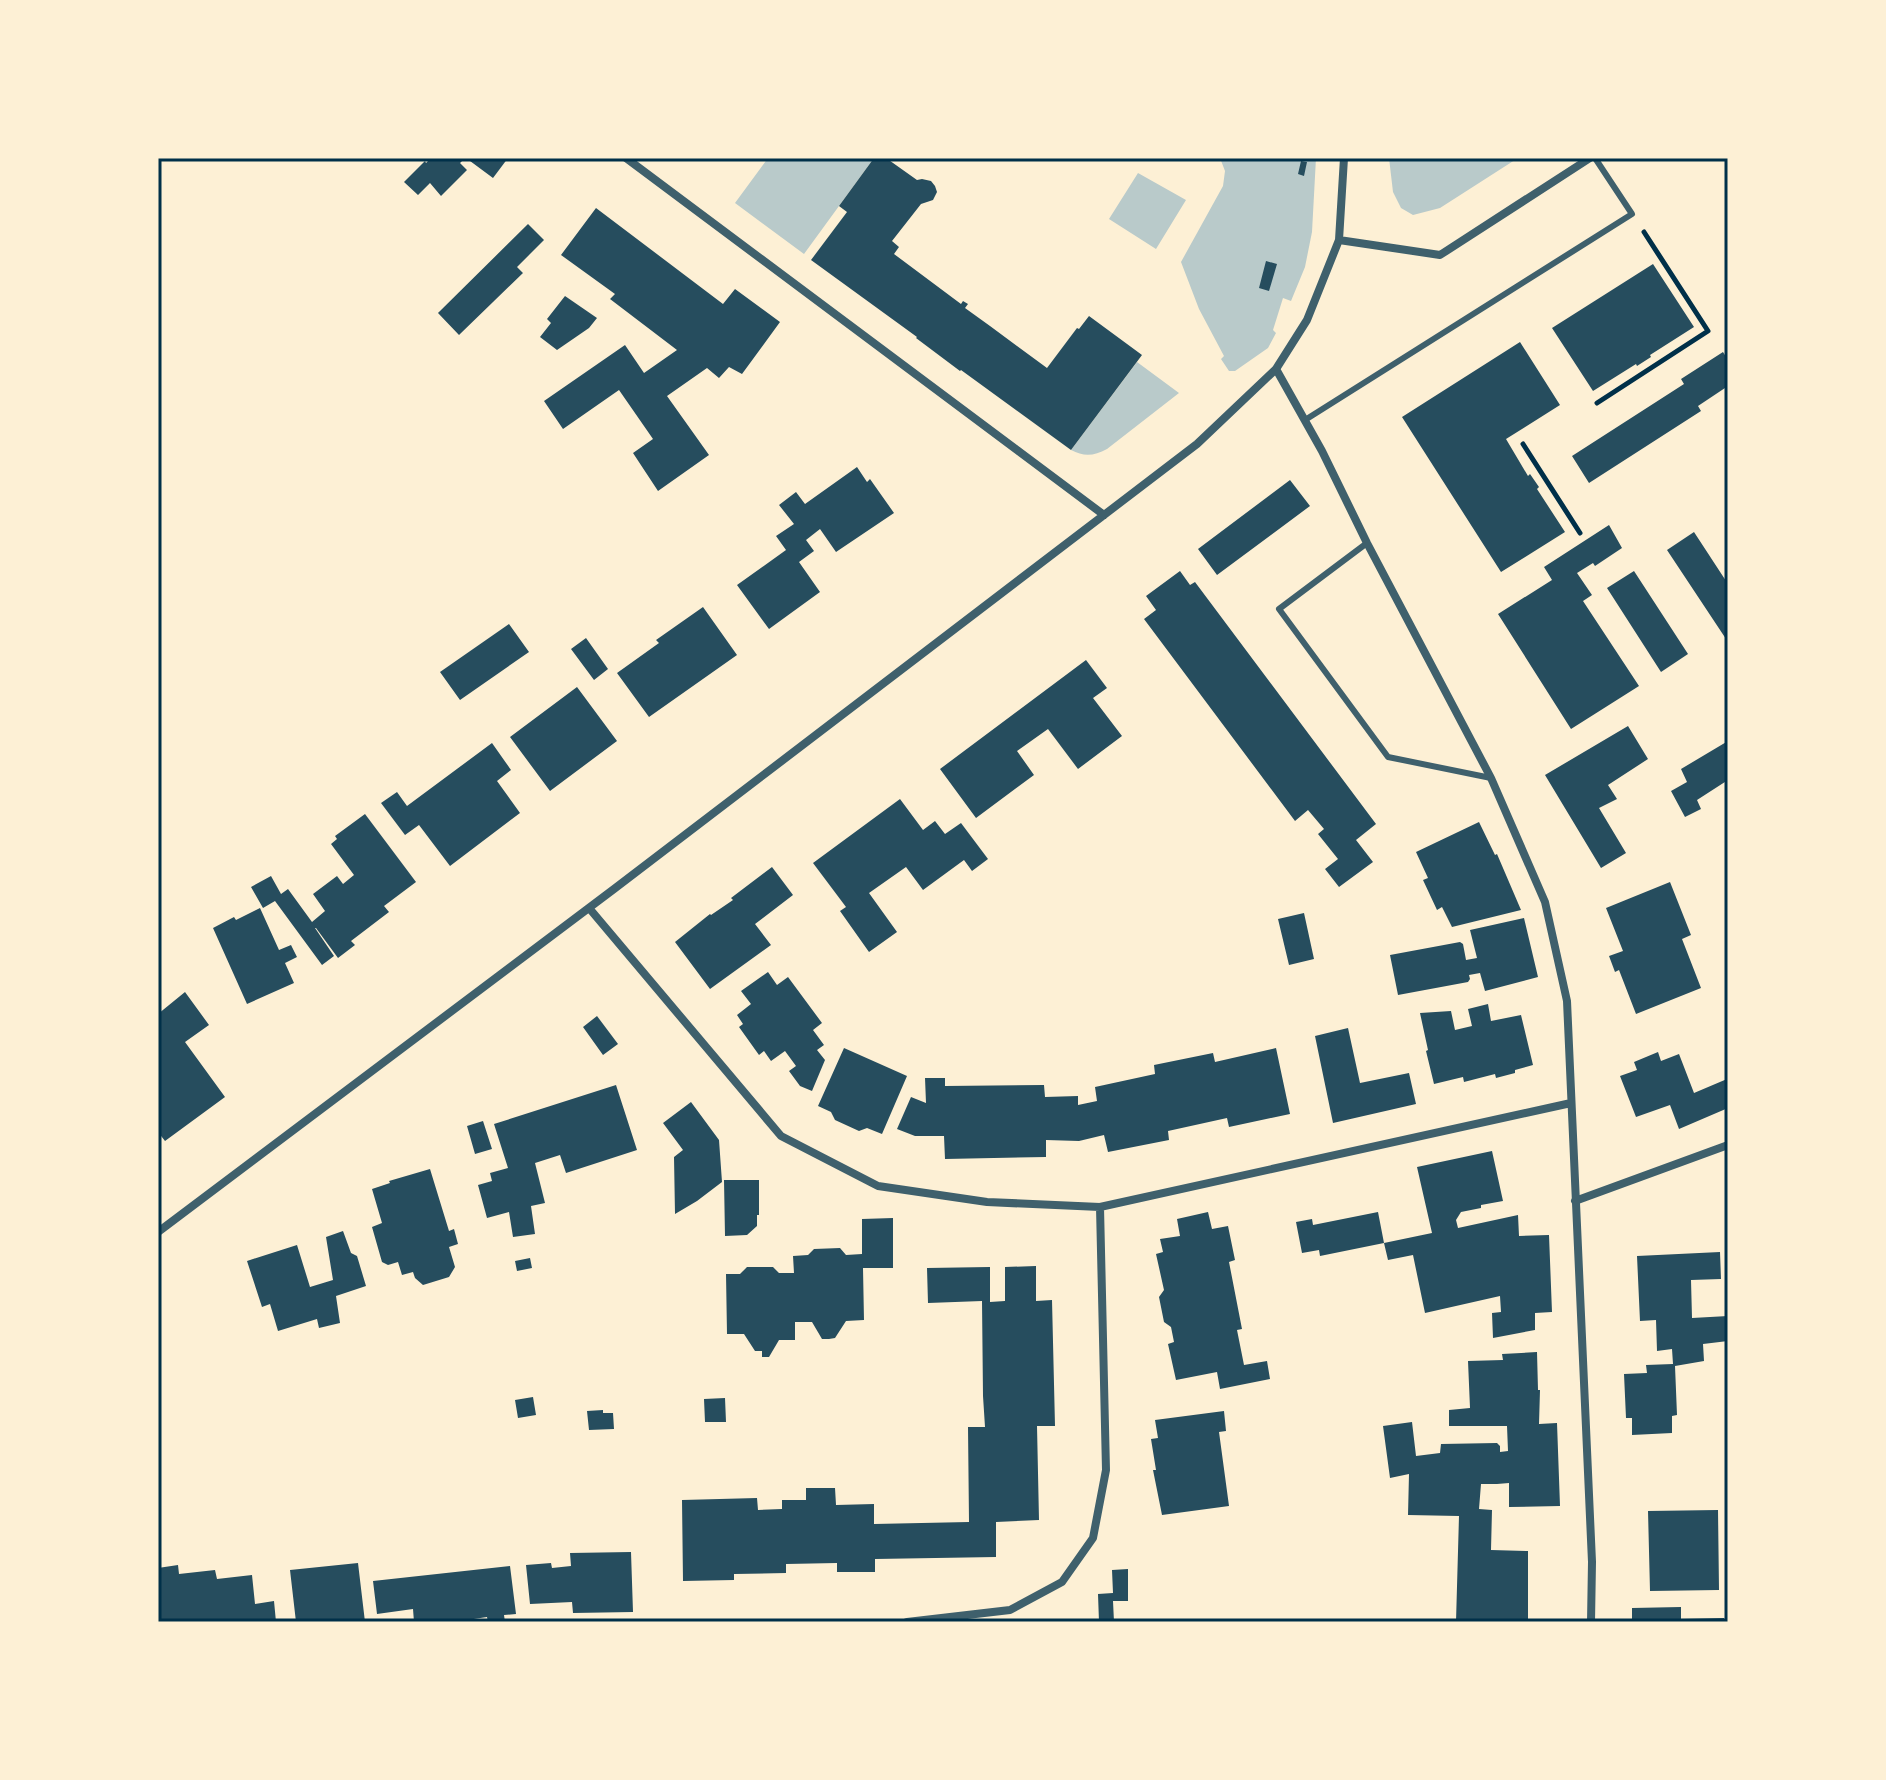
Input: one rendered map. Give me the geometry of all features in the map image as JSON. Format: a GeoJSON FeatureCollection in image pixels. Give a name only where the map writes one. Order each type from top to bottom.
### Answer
{"type":"FeatureCollection","features":[{"type":"Feature","properties":{"kind":"street"},"geometry":{"type":"LineString","coordinates":[[626,158],[1104,515]]}},
{"type":"Feature","properties":{"kind":"street"},"geometry":{"type":"LineString","coordinates":[[158,1232],[1197,444],[1276,369],[1307,320],[1339,240],[1344,158]]}},
{"type":"Feature","properties":{"kind":"street"},"geometry":{"type":"LineString","coordinates":[[1339,240],[1440,255],[1592,158]]}},
{"type":"Feature","properties":{"kind":"street"},"geometry":{"type":"LineString","coordinates":[[1276,369],[1491,778],[1545,902],[1567,1001],[1592,1562],[1591,1622]]}},
{"type":"Feature","properties":{"kind":"street"},"geometry":{"type":"LineString","coordinates":[[589,908],[781,1136],[878,1186],[987,1202],[1100,1207],[1571,1103]]}},
{"type":"Feature","properties":{"kind":"street"},"geometry":{"type":"LineString","coordinates":[[1575,1201],[1728,1145]]}},
{"type":"Feature","properties":{"kind":"street"},"geometry":{"type":"LineString","coordinates":[[907,1622],[1010,1610],[1062,1582],[1093,1538],[1106,1470],[1100,1207]]}},
{"type":"Feature","properties":{"kind":"lane"},"geometry":{"type":"LineString","coordinates":[[1305,420],[1632,214],[1592,158]]}},
{"type":"Feature","properties":{"kind":"lane"},"geometry":{"type":"LineString","coordinates":[[1367,543],[1279,609],[1388,757],[1491,778]]}},
{"type":"Feature","properties":{"kind":"path"},"geometry":{"type":"LineString","coordinates":[[1597,403],[1708,331],[1632,214]]}},
{"type":"Feature","properties":{"kind":"path"},"geometry":{"type":"LineString","coordinates":[[1523,444],[1580,533]]}},
{"type":"Feature","properties":{"kind":"shaded area"},"geometry":{"type":"Polygon","coordinates":[[[768,158],[874,158],[804,254],[735,203],[768,158]]]}},
{"type":"Feature","properties":{"kind":"shaded area"},"geometry":{"type":"Polygon","coordinates":[[[1220,158],[1316,158],[1312,232],[1305,267],[1291,301],[1283,298],[1273,330],[1276,333],[1268,348],[1235,371],[1229,371],[1221,359],[1224,356],[1199,309],[1181,262],[1223,186],[1225,171],[1220,158]]]}},
{"type":"Feature","properties":{"kind":"shaded area"},"geometry":{"type":"Polygon","coordinates":[[[1389,158],[1518,158],[1440,208],[1413,215],[1401,208],[1393,192],[1389,158]]]}},
{"type":"Feature","properties":{"kind":"shaded area"},"geometry":{"type":"Polygon","coordinates":[[[1138,173],[1186,200],[1156,249],[1109,219],[1138,173]]]}},
{"type":"Feature","properties":{"kind":"shaded area"},"geometry":{"type":"Polygon","coordinates":[[[1137,362],[1179,393],[1107,449],[1089,455],[1071,450],[1137,362]]]}},
{"type":"Feature","properties":{"kind":"building"},"geometry":{"type":"Polygon","coordinates":[[[431,158],[465,158],[460,163],[467,170],[441,196],[430,183],[418,195],[404,182],[431,158]]]}},
{"type":"Feature","properties":{"kind":"building"},"geometry":{"type":"Polygon","coordinates":[[[466,158],[508,158],[493,178],[466,158]]]}},
{"type":"Feature","properties":{"kind":"building"},"geometry":{"type":"Polygon","coordinates":[[[874,158],[886,158],[917,180],[931,181],[935,186],[937,192],[933,200],[921,204],[892,241],[899,247],[894,254],[961,304],[963,301],[968,304],[965,308],[1047,368],[1089,316],[1142,355],[1071,450],[811,260],[847,212],[839,206],[874,158]]]}},
{"type":"Feature","properties":{"kind":"building"},"geometry":{"type":"Polygon","coordinates":[[[1301,161],[1307,162],[1304,176],[1298,174],[1301,161]]]}},
{"type":"Feature","properties":{"kind":"building"},"geometry":{"type":"Polygon","coordinates":[[[596,208],[723,304],[735,289],[780,322],[742,374],[729,367],[719,378],[707,368],[667,396],[709,455],[658,491],[633,453],[653,439],[619,390],[563,429],[544,401],[625,345],[644,373],[677,350],[610,299],[615,294],[561,255],[596,208]]]}},
{"type":"Feature","properties":{"kind":"building"},"geometry":{"type":"Polygon","coordinates":[[[528,224],[544,240],[517,267],[523,273],[459,335],[438,313],[528,224]]]}},
{"type":"Feature","properties":{"kind":"building"},"geometry":{"type":"Polygon","coordinates":[[[1266,261],[1277,264],[1269,291],[1259,288],[1266,261]]]}},
{"type":"Feature","properties":{"kind":"building"},"geometry":{"type":"Polygon","coordinates":[[[1653,264],[1694,327],[1637,366],[1593,391],[1552,328],[1653,264]]]}},
{"type":"Feature","properties":{"kind":"building"},"geometry":{"type":"Polygon","coordinates":[[[565,296],[597,318],[589,328],[557,350],[540,337],[551,323],[547,319],[565,296]]]}},
{"type":"Feature","properties":{"kind":"building"},"geometry":{"type":"Polygon","coordinates":[[[1520,342],[1560,405],[1506,439],[1565,532],[1501,572],[1402,417],[1520,342]]]}},
{"type":"Feature","properties":{"kind":"building"},"geometry":{"type":"Polygon","coordinates":[[[1723,352],[1728,360],[1728,386],[1698,406],[1701,411],[1589,483],[1572,456],[1684,384],[1681,379],[1723,352]]]}},
{"type":"Feature","properties":{"kind":"building"},"geometry":{"type":"Polygon","coordinates":[[[857,467],[867,482],[870,479],[894,513],[836,552],[820,529],[806,540],[814,551],[799,562],[820,592],[769,629],[737,585],[786,550],[776,536],[794,524],[779,505],[796,492],[805,504],[857,467]]]}},
{"type":"Feature","properties":{"kind":"building"},"geometry":{"type":"Polygon","coordinates":[[[1290,480],[1310,506],[1217,575],[1198,549],[1290,480]]]}},
{"type":"Feature","properties":{"kind":"building"},"geometry":{"type":"Polygon","coordinates":[[[1609,525],[1622,548],[1595,566],[1593,563],[1577,573],[1592,595],[1583,601],[1639,686],[1571,729],[1498,614],[1552,580],[1544,567],[1609,525]]]}},
{"type":"Feature","properties":{"kind":"building"},"geometry":{"type":"Polygon","coordinates":[[[1694,532],[1728,584],[1728,642],[1667,550],[1694,532]]]}},
{"type":"Feature","properties":{"kind":"building"},"geometry":{"type":"Polygon","coordinates":[[[1180,571],[1190,585],[1195,582],[1376,824],[1356,840],[1373,862],[1339,887],[1325,869],[1338,859],[1318,834],[1324,829],[1308,810],[1295,821],[1144,619],[1156,610],[1146,596],[1180,571]]]}},
{"type":"Feature","properties":{"kind":"building"},"geometry":{"type":"Polygon","coordinates":[[[1634,571],[1688,654],[1661,672],[1607,588],[1634,571]]]}},
{"type":"Feature","properties":{"kind":"building"},"geometry":{"type":"Polygon","coordinates":[[[703,607],[737,655],[649,717],[617,673],[659,643],[656,640],[703,607]]]}},
{"type":"Feature","properties":{"kind":"building"},"geometry":{"type":"Polygon","coordinates":[[[509,624],[529,652],[460,700],[440,672],[509,624]]]}},
{"type":"Feature","properties":{"kind":"building"},"geometry":{"type":"Polygon","coordinates":[[[586,638],[608,669],[594,680],[571,649],[586,638]]]}},
{"type":"Feature","properties":{"kind":"building"},"geometry":{"type":"Polygon","coordinates":[[[1086,660],[1107,688],[1093,698],[1122,736],[1078,769],[1048,729],[1017,751],[1034,775],[976,818],[940,769],[1086,660]]]}},
{"type":"Feature","properties":{"kind":"building"},"geometry":{"type":"Polygon","coordinates":[[[577,687],[617,741],[550,791],[510,737],[577,687]]]}},
{"type":"Feature","properties":{"kind":"building"},"geometry":{"type":"Polygon","coordinates":[[[1628,726],[1648,759],[1608,785],[1617,799],[1599,808],[1626,853],[1601,868],[1545,775],[1628,726]]]}},
{"type":"Feature","properties":{"kind":"building"},"geometry":{"type":"Polygon","coordinates":[[[1728,741],[1728,780],[1697,800],[1701,809],[1685,817],[1671,791],[1687,782],[1681,769],[1728,741]]]}},
{"type":"Feature","properties":{"kind":"building"},"geometry":{"type":"Polygon","coordinates":[[[492,743],[511,770],[497,781],[520,813],[450,866],[419,825],[405,835],[381,803],[397,792],[407,806],[492,743]]]}},
{"type":"Feature","properties":{"kind":"building"},"geometry":{"type":"Polygon","coordinates":[[[900,799],[923,830],[935,821],[945,834],[961,823],[988,859],[972,871],[964,860],[923,890],[906,867],[869,893],[897,932],[869,952],[840,911],[846,907],[813,863],[900,799]]]}},
{"type":"Feature","properties":{"kind":"building"},"geometry":{"type":"Polygon","coordinates":[[[365,814],[416,882],[384,906],[389,912],[351,941],[355,945],[338,958],[315,928],[334,956],[322,965],[275,901],[263,908],[251,887],[271,876],[281,894],[288,889],[312,922],[325,911],[313,894],[337,876],[343,884],[354,875],[331,844],[337,839],[335,836],[365,814]]]}},
{"type":"Feature","properties":{"kind":"building"},"geometry":{"type":"Polygon","coordinates":[[[1479,822],[1497,854],[1521,910],[1452,927],[1442,907],[1437,910],[1423,880],[1428,878],[1416,852],[1479,822]]]}},
{"type":"Feature","properties":{"kind":"building"},"geometry":{"type":"Polygon","coordinates":[[[772,867],[793,895],[755,924],[771,945],[710,989],[675,942],[772,867]]]}},
{"type":"Feature","properties":{"kind":"building"},"geometry":{"type":"Polygon","coordinates":[[[1670,882],[1691,935],[1682,939],[1701,988],[1636,1014],[1619,970],[1615,972],[1609,956],[1623,951],[1606,908],[1670,882]]]}},
{"type":"Feature","properties":{"kind":"building"},"geometry":{"type":"Polygon","coordinates":[[[260,908],[279,950],[291,945],[297,957],[285,963],[294,983],[247,1004],[213,928],[260,908]]]}},
{"type":"Feature","properties":{"kind":"building"},"geometry":{"type":"Polygon","coordinates":[[[1304,913],[1314,959],[1289,965],[1278,919],[1304,913]]]}},
{"type":"Feature","properties":{"kind":"building"},"geometry":{"type":"Polygon","coordinates":[[[1524,918],[1538,977],[1485,991],[1480,973],[1469,975],[1468,982],[1398,995],[1390,955],[1460,942],[1466,960],[1477,958],[1470,930],[1524,918]]]}},
{"type":"Feature","properties":{"kind":"building"},"geometry":{"type":"Polygon","coordinates":[[[768,972],[777,985],[788,977],[822,1023],[813,1030],[824,1045],[817,1050],[825,1060],[812,1091],[800,1086],[789,1071],[796,1066],[785,1051],[771,1061],[764,1051],[759,1055],[739,1027],[743,1024],[737,1015],[751,1004],[741,991],[768,972]]]}},
{"type":"Feature","properties":{"kind":"building"},"geometry":{"type":"Polygon","coordinates":[[[185,992],[209,1025],[185,1042],[225,1097],[165,1141],[158,1132],[158,1014],[185,992]]]}},
{"type":"Feature","properties":{"kind":"building"},"geometry":{"type":"Polygon","coordinates":[[[1488,1004],[1491,1021],[1521,1015],[1533,1065],[1496,1078],[1495,1074],[1464,1082],[1463,1077],[1434,1084],[1420,1013],[1451,1011],[1455,1030],[1472,1026],[1468,1009],[1488,1004]]]}},
{"type":"Feature","properties":{"kind":"building"},"geometry":{"type":"Polygon","coordinates":[[[597,1016],[618,1044],[603,1055],[583,1027],[597,1016]]]}},
{"type":"Feature","properties":{"kind":"building"},"geometry":{"type":"Polygon","coordinates":[[[1348,1028],[1360,1083],[1409,1073],[1416,1104],[1333,1123],[1315,1036],[1348,1028]]]}},
{"type":"Feature","properties":{"kind":"building"},"geometry":{"type":"Polygon","coordinates":[[[844,1048],[907,1076],[882,1134],[867,1128],[859,1131],[835,1120],[831,1112],[818,1106],[844,1048]]]}},
{"type":"Feature","properties":{"kind":"building"},"geometry":{"type":"Polygon","coordinates":[[[1276,1048],[1290,1114],[1229,1127],[1227,1118],[1168,1131],[1169,1140],[1108,1152],[1104,1135],[1079,1141],[1046,1140],[1046,1157],[945,1159],[944,1136],[915,1136],[897,1129],[911,1097],[926,1103],[925,1078],[945,1078],[945,1086],[1044,1085],[1045,1097],[1078,1096],[1078,1105],[1097,1101],[1095,1087],[1155,1074],[1154,1065],[1213,1053],[1215,1062],[1276,1048]]]}},
{"type":"Feature","properties":{"kind":"building"},"geometry":{"type":"Polygon","coordinates":[[[1658,1052],[1661,1061],[1679,1054],[1694,1093],[1727,1079],[1728,1108],[1679,1129],[1670,1105],[1636,1117],[1620,1076],[1637,1070],[1634,1062],[1658,1052]]]}},
{"type":"Feature","properties":{"kind":"building"},"geometry":{"type":"Polygon","coordinates":[[[616,1085],[637,1150],[566,1173],[560,1155],[535,1163],[545,1203],[531,1206],[535,1234],[513,1237],[509,1212],[487,1218],[478,1185],[492,1181],[490,1173],[508,1168],[494,1124],[616,1085]]]}},
{"type":"Feature","properties":{"kind":"building"},"geometry":{"type":"Polygon","coordinates":[[[691,1102],[719,1140],[722,1182],[675,1214],[674,1157],[683,1150],[663,1123],[691,1102]]]}},
{"type":"Feature","properties":{"kind":"building"},"geometry":{"type":"Polygon","coordinates":[[[483,1121],[492,1149],[475,1154],[467,1126],[483,1121]]]}},
{"type":"Feature","properties":{"kind":"building"},"geometry":{"type":"Polygon","coordinates":[[[1492,1151],[1503,1201],[1461,1212],[1456,1220],[1458,1228],[1518,1215],[1519,1236],[1549,1235],[1552,1312],[1535,1313],[1535,1330],[1493,1338],[1492,1313],[1501,1312],[1500,1296],[1425,1313],[1413,1255],[1388,1260],[1384,1243],[1432,1233],[1417,1167],[1492,1151]]]}},
{"type":"Feature","properties":{"kind":"building"},"geometry":{"type":"Polygon","coordinates":[[[430,1169],[449,1231],[454,1229],[458,1244],[449,1247],[455,1267],[449,1277],[423,1285],[413,1272],[402,1275],[398,1262],[388,1265],[382,1262],[372,1227],[382,1223],[372,1189],[430,1169]]]}},
{"type":"Feature","properties":{"kind":"building"},"geometry":{"type":"Polygon","coordinates":[[[724,1180],[759,1180],[757,1226],[747,1235],[725,1236],[724,1180]]]}},
{"type":"Feature","properties":{"kind":"building"},"geometry":{"type":"Polygon","coordinates":[[[1208,1212],[1212,1229],[1228,1226],[1235,1260],[1229,1262],[1242,1329],[1237,1330],[1244,1365],[1267,1361],[1270,1379],[1220,1389],[1217,1372],[1176,1380],[1168,1344],[1174,1342],[1171,1327],[1164,1322],[1159,1297],[1164,1290],[1156,1254],[1163,1252],[1160,1239],[1180,1236],[1177,1219],[1208,1212]]]}},
{"type":"Feature","properties":{"kind":"building"},"geometry":{"type":"Polygon","coordinates":[[[1378,1212],[1384,1243],[1320,1256],[1319,1250],[1302,1253],[1296,1222],[1312,1219],[1313,1225],[1378,1212]]]}},
{"type":"Feature","properties":{"kind":"building"},"geometry":{"type":"Polygon","coordinates":[[[893,1218],[893,1268],[863,1268],[864,1320],[846,1321],[835,1338],[829,1339],[822,1339],[812,1322],[795,1322],[795,1340],[779,1340],[769,1357],[762,1357],[762,1351],[755,1351],[744,1334],[727,1334],[726,1274],[740,1274],[747,1267],[773,1267],[779,1273],[794,1273],[793,1256],[808,1255],[814,1249],[840,1248],[846,1255],[862,1254],[862,1219],[893,1218]]]}},
{"type":"Feature","properties":{"kind":"building"},"geometry":{"type":"Polygon","coordinates":[[[343,1231],[351,1253],[357,1256],[366,1286],[336,1296],[340,1323],[319,1328],[317,1319],[278,1331],[270,1304],[262,1307],[247,1261],[297,1245],[310,1287],[333,1280],[326,1237],[343,1231]]]}},
{"type":"Feature","properties":{"kind":"building"},"geometry":{"type":"Polygon","coordinates":[[[1720,1252],[1721,1279],[1691,1280],[1692,1318],[1728,1316],[1728,1341],[1703,1344],[1704,1361],[1675,1366],[1677,1415],[1672,1416],[1672,1433],[1632,1435],[1632,1418],[1626,1418],[1624,1374],[1647,1373],[1646,1365],[1673,1364],[1672,1349],[1657,1351],[1656,1320],[1640,1321],[1637,1256],[1720,1252]]]}},
{"type":"Feature","properties":{"kind":"building"},"geometry":{"type":"Polygon","coordinates":[[[530,1258],[532,1268],[517,1271],[515,1261],[530,1258]]]}},
{"type":"Feature","properties":{"kind":"building"},"geometry":{"type":"Polygon","coordinates":[[[1036,1266],[1036,1301],[1052,1300],[1055,1426],[1037,1426],[1039,1520],[996,1522],[996,1557],[875,1559],[875,1572],[837,1572],[837,1563],[786,1564],[786,1573],[734,1574],[734,1580],[683,1581],[682,1500],[757,1498],[758,1510],[782,1509],[782,1500],[806,1500],[806,1488],[835,1488],[836,1505],[874,1504],[874,1524],[969,1522],[968,1427],[985,1427],[982,1301],[928,1303],[927,1268],[990,1267],[990,1302],[1005,1301],[1005,1267],[1036,1266]]]}},
{"type":"Feature","properties":{"kind":"building"},"geometry":{"type":"Polygon","coordinates":[[[1537,1352],[1539,1424],[1557,1423],[1560,1506],[1509,1507],[1509,1483],[1481,1484],[1479,1509],[1492,1510],[1491,1550],[1528,1551],[1528,1622],[1456,1622],[1459,1516],[1408,1515],[1409,1474],[1390,1478],[1383,1426],[1412,1422],[1416,1456],[1440,1453],[1441,1444],[1497,1443],[1500,1452],[1508,1451],[1507,1426],[1449,1426],[1449,1410],[1470,1408],[1468,1361],[1503,1360],[1502,1354],[1537,1352]]]}},
{"type":"Feature","properties":{"kind":"building"},"geometry":{"type":"Polygon","coordinates":[[[533,1397],[536,1415],[518,1418],[515,1400],[533,1397]]]}},
{"type":"Feature","properties":{"kind":"building"},"geometry":{"type":"Polygon","coordinates":[[[725,1398],[726,1422],[705,1422],[704,1399],[725,1398]]]}},
{"type":"Feature","properties":{"kind":"building"},"geometry":{"type":"Polygon","coordinates":[[[603,1410],[603,1413],[613,1413],[614,1429],[589,1430],[587,1411],[603,1410]]]}},
{"type":"Feature","properties":{"kind":"building"},"geometry":{"type":"Polygon","coordinates":[[[1224,1411],[1226,1431],[1219,1432],[1229,1506],[1162,1515],[1153,1470],[1156,1470],[1151,1439],[1158,1438],[1155,1420],[1224,1411]]]}},
{"type":"Feature","properties":{"kind":"building"},"geometry":{"type":"Polygon","coordinates":[[[1718,1510],[1719,1590],[1650,1591],[1648,1511],[1718,1510]]]}},
{"type":"Feature","properties":{"kind":"building"},"geometry":{"type":"Polygon","coordinates":[[[631,1552],[633,1612],[573,1613],[572,1602],[530,1604],[526,1565],[551,1563],[552,1568],[571,1566],[570,1553],[631,1552]]]}},
{"type":"Feature","properties":{"kind":"building"},"geometry":{"type":"Polygon","coordinates":[[[358,1563],[365,1622],[296,1622],[290,1570],[358,1563]]]}},
{"type":"Feature","properties":{"kind":"building"},"geometry":{"type":"Polygon","coordinates":[[[178,1565],[179,1574],[215,1570],[217,1579],[252,1575],[255,1604],[274,1601],[276,1622],[158,1622],[158,1568],[178,1565]]]}},
{"type":"Feature","properties":{"kind":"building"},"geometry":{"type":"Polygon","coordinates":[[[510,1566],[516,1614],[504,1615],[505,1622],[488,1622],[487,1617],[467,1622],[414,1622],[413,1609],[377,1614],[373,1581],[510,1566]]]}},
{"type":"Feature","properties":{"kind":"building"},"geometry":{"type":"Polygon","coordinates":[[[1128,1569],[1128,1601],[1113,1601],[1114,1622],[1099,1622],[1098,1594],[1113,1593],[1112,1570],[1128,1569]]]}},
{"type":"Feature","properties":{"kind":"building"},"geometry":{"type":"Polygon","coordinates":[[[1681,1607],[1681,1619],[1724,1618],[1724,1622],[1632,1622],[1632,1608],[1681,1607]]]}}]}
